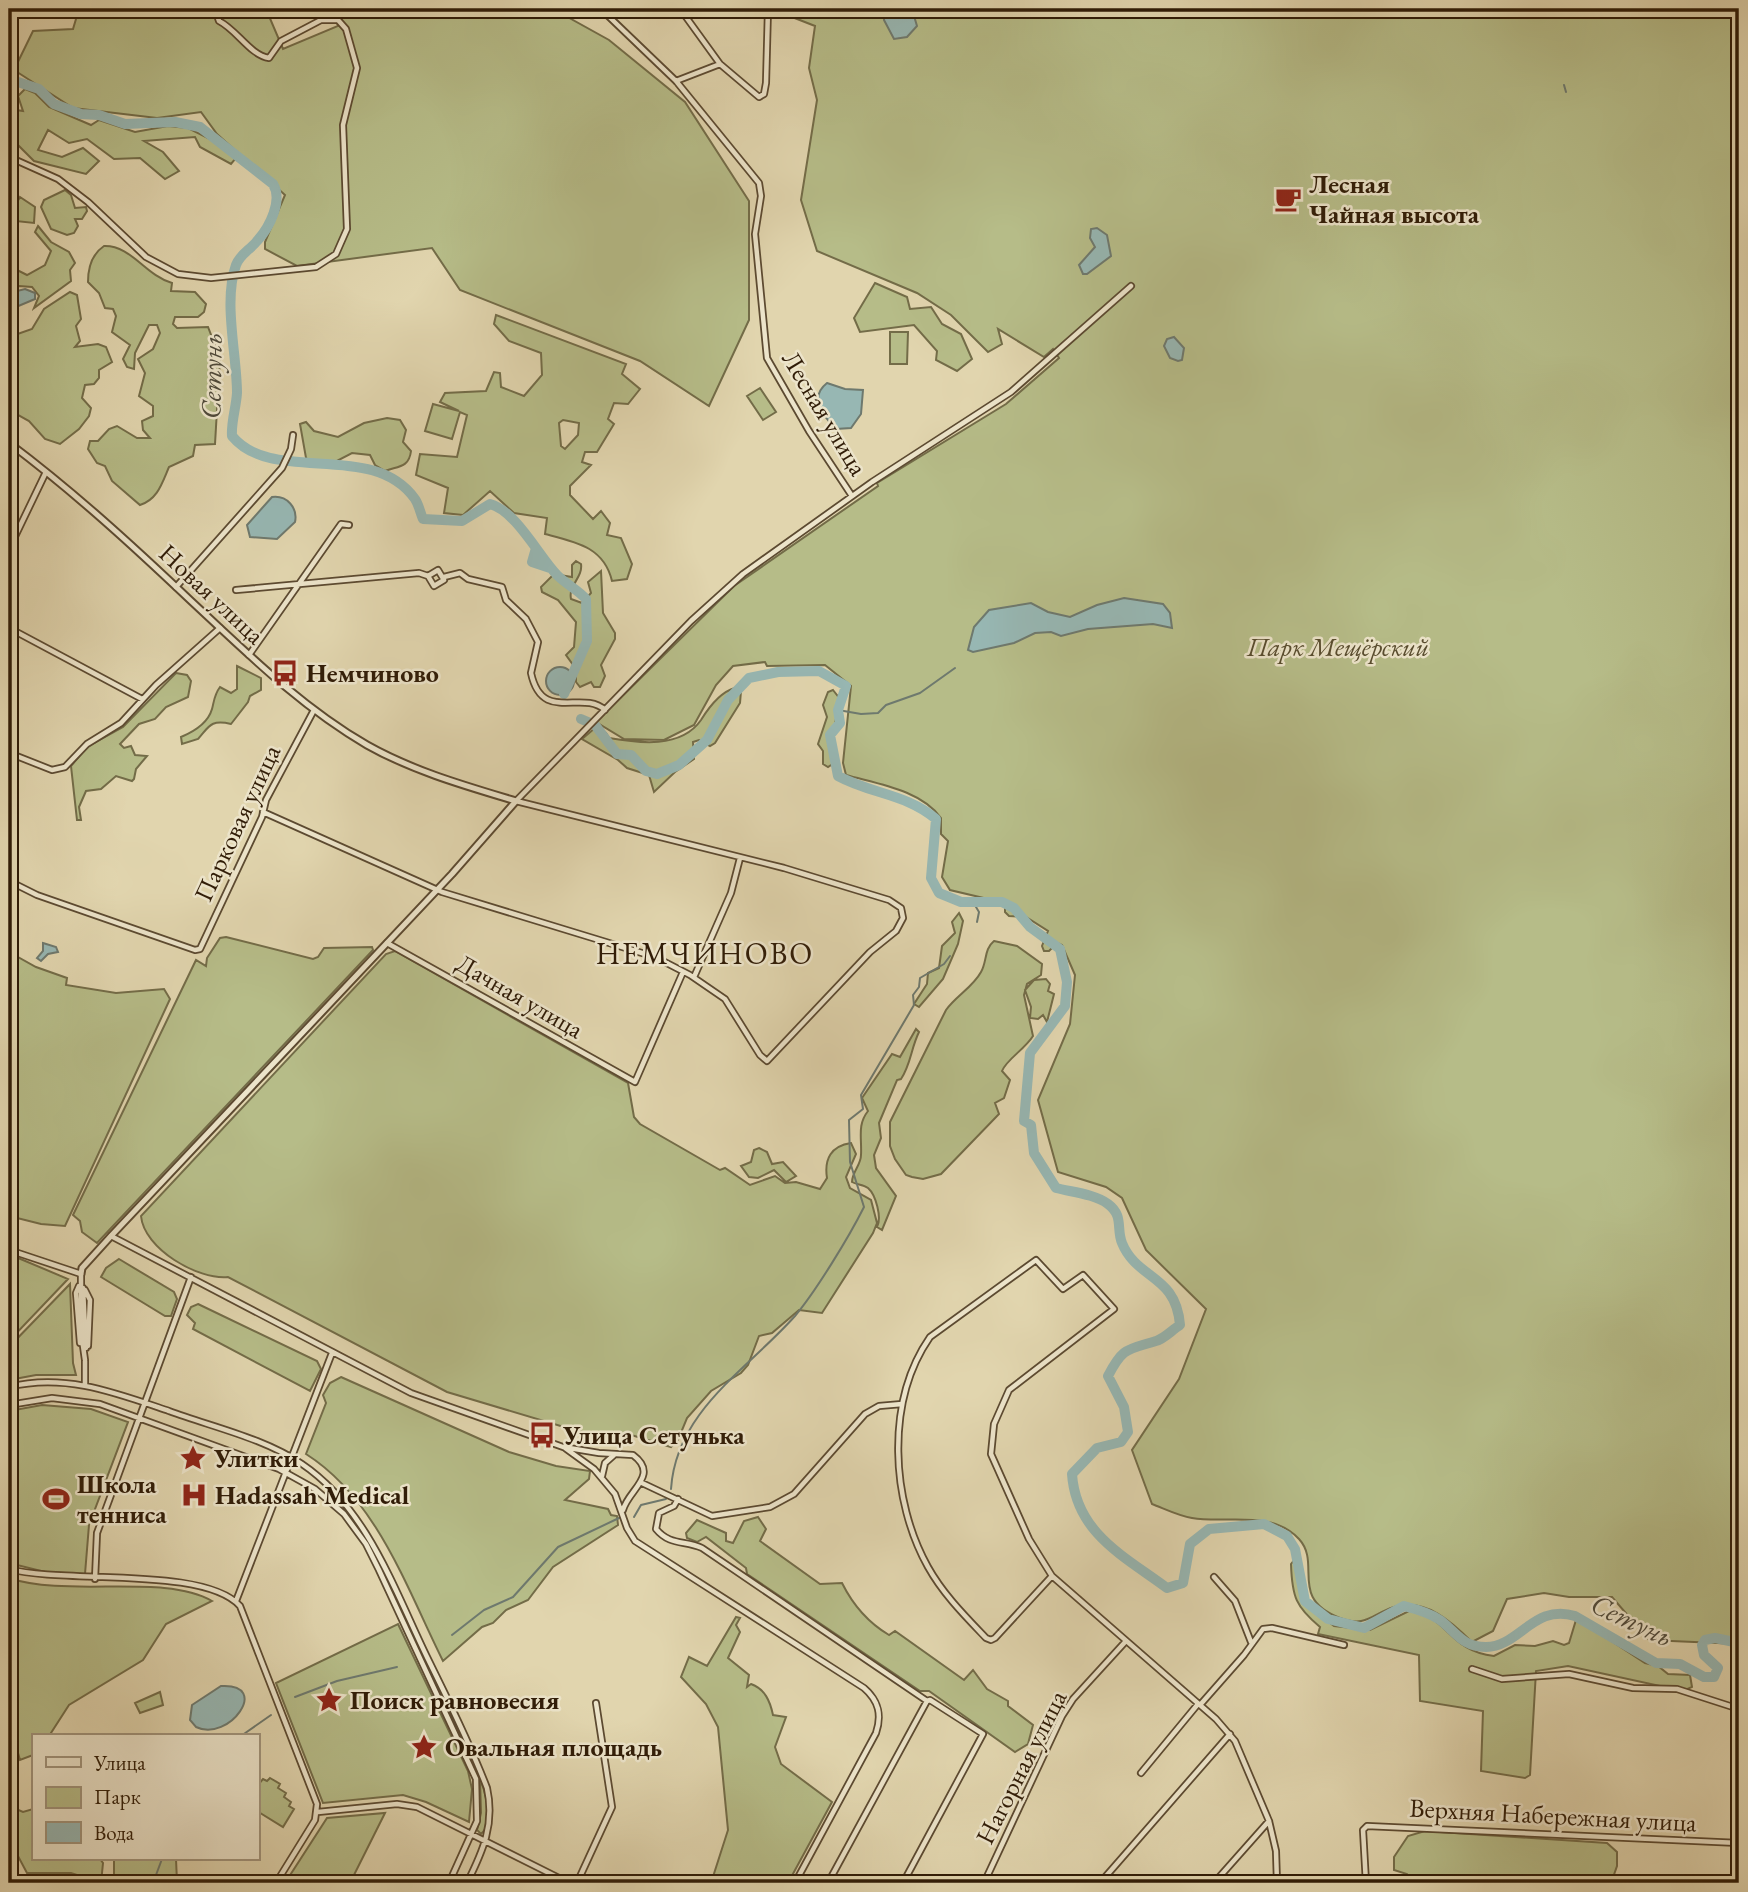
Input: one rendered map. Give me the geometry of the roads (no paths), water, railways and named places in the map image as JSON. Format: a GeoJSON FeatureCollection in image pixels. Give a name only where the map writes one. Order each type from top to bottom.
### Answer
{"type":"FeatureCollection","features":[{"type":"Feature","properties":{"kind":"street"},"geometry":{"type":"LineString","coordinates":[[9,157],[42,170],[73,190],[154,263],[186,276],[250,276],[316,267],[336,254],[344,241],[349,211],[343,125],[356,68],[346,29],[338,20],[321,20],[281,40],[269,58],[261,57],[233,28],[219,21],[215,9]]}},
{"type":"Feature","properties":{"kind":"street"},"geometry":{"type":"LineString","coordinates":[[601,9],[676,81],[720,64]]}},
{"type":"Feature","properties":{"kind":"street"},"geometry":{"type":"LineString","coordinates":[[686,9],[690,22],[720,64],[756,96],[762,97],[766,83],[768,9]]}},
{"type":"Feature","properties":{"kind":"street","name":"Лесная улица"},"geometry":{"type":"LineString","coordinates":[[676,81],[759,183],[761,196],[755,234],[767,358],[809,431],[852,496]]}},
{"type":"Feature","properties":{"kind":"street"},"geometry":{"type":"LineString","coordinates":[[85,1384],[81,1332],[82,1268],[438,889],[516,801],[743,574],[852,496],[1012,392],[1131,286]]}},
{"type":"Feature","properties":{"kind":"street"},"geometry":{"type":"LineString","coordinates":[[176,587],[282,468],[291,449],[293,435]]}},
{"type":"Feature","properties":{"kind":"street","name":"Новая улица"},"geometry":{"type":"LineString","coordinates":[[9,443],[46,472],[314,710],[370,746],[397,759],[516,801]]}},
{"type":"Feature","properties":{"kind":"street"},"geometry":{"type":"LineString","coordinates":[[9,549],[46,472]]}},
{"type":"Feature","properties":{"kind":"street"},"geometry":{"type":"LineString","coordinates":[[249,655],[341,524],[349,525]]}},
{"type":"Feature","properties":{"kind":"street"},"geometry":{"type":"LineString","coordinates":[[428,576],[438,570],[444,577]]}},
{"type":"Feature","properties":{"kind":"street"},"geometry":{"type":"LineString","coordinates":[[236,590],[419,573],[428,576],[434,586],[443,583],[444,577]]}},
{"type":"Feature","properties":{"kind":"street"},"geometry":{"type":"LineString","coordinates":[[444,577],[460,573],[468,579],[502,587],[506,600],[526,619],[538,642],[531,673],[542,696],[557,703],[596,703],[605,710]]}},
{"type":"Feature","properties":{"kind":"street"},"geometry":{"type":"LineString","coordinates":[[9,628],[142,699]]}},
{"type":"Feature","properties":{"kind":"street"},"geometry":{"type":"LineString","coordinates":[[9,753],[47,769],[60,769],[87,744],[121,723],[142,699],[220,628]]}},
{"type":"Feature","properties":{"kind":"street","name":"Парковая улица"},"geometry":{"type":"LineString","coordinates":[[9,881],[195,950],[200,948],[263,812],[266,800],[314,710]]}},
{"type":"Feature","properties":{"kind":"street"},"geometry":{"type":"LineString","coordinates":[[263,812],[438,889],[539,923],[635,950],[683,972],[733,1007],[749,1038],[768,1061],[870,952],[896,931],[903,918],[898,905],[888,900],[784,868],[516,801]]}},
{"type":"Feature","properties":{"kind":"street"},"geometry":{"type":"LineString","coordinates":[[694,978],[732,893],[740,858]]}},
{"type":"Feature","properties":{"kind":"street","name":"Дачная улица"},"geometry":{"type":"LineString","coordinates":[[387,943],[635,1082],[683,972]]}},
{"type":"Feature","properties":{"kind":"street"},"geometry":{"type":"LineString","coordinates":[[111,1236],[332,1353],[438,1405],[563,1447],[614,1454],[627,1453],[638,1459],[644,1470],[642,1483],[631,1493],[623,1510]]}},
{"type":"Feature","properties":{"kind":"street"},"geometry":{"type":"LineString","coordinates":[[9,1250],[81,1278],[90,1300],[91,1332],[85,1360]]}},
{"type":"Feature","properties":{"kind":"street"},"geometry":{"type":"LineString","coordinates":[[1052,1576],[991,1640],[958,1609],[928,1568],[911,1530],[902,1495],[899,1457],[902,1404],[920,1352],[930,1337],[1036,1260],[1063,1289],[1083,1275],[1115,1309],[1009,1390],[994,1424],[991,1454],[1004,1488],[1052,1576],[1230,1734],[1269,1821],[1276,1851],[1277,1883]]}},
{"type":"Feature","properties":{"kind":"street"},"geometry":{"type":"LineString","coordinates":[[94,1578],[97,1533],[191,1277]]}},
{"type":"Feature","properties":{"kind":"street"},"geometry":{"type":"LineString","coordinates":[[236,1601],[332,1353]]}},
{"type":"Feature","properties":{"kind":"street"},"geometry":{"type":"LineString","coordinates":[[9,1388],[48,1382],[85,1384],[144,1403],[291,1457],[325,1482],[343,1501],[359,1522],[384,1567],[479,1767],[490,1800],[486,1842],[467,1883]]}},
{"type":"Feature","properties":{"kind":"street"},"geometry":{"type":"LineString","coordinates":[[9,1405],[37,1398],[100,1404],[286,1472],[315,1489],[344,1514],[366,1544],[472,1764],[478,1801],[472,1835],[449,1883]]}},
{"type":"Feature","properties":{"kind":"street"},"geometry":{"type":"LineString","coordinates":[[642,1483],[712,1516],[779,1504],[794,1494],[865,1414],[879,1406],[902,1404]]}},
{"type":"Feature","properties":{"kind":"street"},"geometry":{"type":"LineString","coordinates":[[563,1447],[602,1477],[608,1488],[615,1493],[623,1510],[626,1528],[635,1541],[864,1688],[876,1702],[879,1715],[876,1733],[794,1883]]}},
{"type":"Feature","properties":{"kind":"street"},"geometry":{"type":"LineString","coordinates":[[602,1477],[605,1463],[614,1454]]}},
{"type":"Feature","properties":{"kind":"street"},"geometry":{"type":"LineString","coordinates":[[615,1493],[631,1493]]}},
{"type":"Feature","properties":{"kind":"street"},"geometry":{"type":"LineString","coordinates":[[678,1499],[674,1506],[659,1513],[656,1529],[669,1541],[702,1548],[927,1701],[930,1700],[981,1731],[982,1738],[903,1883]]}},
{"type":"Feature","properties":{"kind":"street"},"geometry":{"type":"LineString","coordinates":[[9,1569],[45,1577],[174,1581],[220,1593],[236,1601],[243,1612],[316,1796],[317,1812],[276,1883]]}},
{"type":"Feature","properties":{"kind":"street"},"geometry":{"type":"LineString","coordinates":[[1213,1577],[1235,1601],[1252,1643]]}},
{"type":"Feature","properties":{"kind":"street"},"geometry":{"type":"LineString","coordinates":[[1141,1773],[1259,1632],[1267,1627],[1344,1645]]}},
{"type":"Feature","properties":{"kind":"street","name":"Нагорная улица"},"geometry":{"type":"LineString","coordinates":[[984,1883],[1062,1716],[1073,1699],[1126,1641]]}},
{"type":"Feature","properties":{"kind":"street"},"geometry":{"type":"LineString","coordinates":[[1472,1669],[1502,1679],[1562,1674],[1633,1688],[1665,1687],[1739,1709]]}},
{"type":"Feature","properties":{"kind":"street"},"geometry":{"type":"LineString","coordinates":[[828,1883],[927,1701]]}},
{"type":"Feature","properties":{"kind":"street"},"geometry":{"type":"LineString","coordinates":[[577,1883],[612,1807],[596,1703]]}},
{"type":"Feature","properties":{"kind":"street"},"geometry":{"type":"LineString","coordinates":[[1100,1883],[1230,1734]]}},
{"type":"Feature","properties":{"kind":"street"},"geometry":{"type":"LineString","coordinates":[[317,1812],[407,1804],[569,1883]]}},
{"type":"Feature","properties":{"kind":"street"},"geometry":{"type":"LineString","coordinates":[[1214,1883],[1269,1821]]}},
{"type":"Feature","properties":{"kind":"street","name":"Верхняя Набережная улица"},"geometry":{"type":"LineString","coordinates":[[1366,1883],[1364,1827],[1739,1843]]}},
{"type":"Feature","properties":{"kind":"street"},"geometry":{"type":"LineString","coordinates":[[551,1883],[555,1876]]}},
{"type":"Feature","properties":{"kind":"water"},"geometry":{"type":"Polygon","coordinates":[[[885,9],[912,9],[917,26],[907,37],[894,39],[884,20],[885,9]]]}},
{"type":"Feature","properties":{"kind":"water"},"geometry":{"type":"Polygon","coordinates":[[[1097,228],[1107,235],[1111,256],[1087,274],[1083,274],[1079,265],[1095,247],[1090,238],[1091,229],[1097,228]]]}},
{"type":"Feature","properties":{"kind":"water"},"geometry":{"type":"Polygon","coordinates":[[[25,289],[35,293],[35,299],[9,310],[9,293],[25,289]]]}},
{"type":"Feature","properties":{"kind":"water"},"geometry":{"type":"Polygon","coordinates":[[[1174,337],[1184,348],[1182,360],[1170,358],[1164,346],[1167,339],[1174,337]]]}},
{"type":"Feature","properties":{"kind":"water"},"geometry":{"type":"Polygon","coordinates":[[[827,383],[845,389],[863,390],[861,414],[851,428],[836,429],[822,413],[819,395],[827,383]]]}},
{"type":"Feature","properties":{"kind":"water"},"geometry":{"type":"Polygon","coordinates":[[[272,497],[287,500],[295,512],[295,522],[277,539],[250,537],[247,525],[272,497]]]}},
{"type":"Feature","properties":{"kind":"water"},"geometry":{"type":"Polygon","coordinates":[[[1124,598],[1163,604],[1170,613],[1172,628],[1153,624],[1088,629],[1061,636],[1051,632],[1035,633],[1014,643],[973,652],[968,650],[974,627],[989,610],[1031,603],[1048,612],[1070,617],[1097,605],[1124,598]]]}},
{"type":"Feature","properties":{"kind":"water"},"geometry":{"type":"Polygon","coordinates":[[[560,667],[570,671],[574,681],[570,691],[560,695],[550,691],[546,681],[550,671],[560,667]]]}},
{"type":"Feature","properties":{"kind":"water"},"geometry":{"type":"Polygon","coordinates":[[[43,943],[56,947],[58,952],[48,954],[41,961],[37,958],[43,951],[43,943]]]}},
{"type":"Feature","properties":{"kind":"water"},"geometry":{"type":"Polygon","coordinates":[[[221,1686],[236,1688],[243,1693],[244,1702],[240,1711],[221,1727],[209,1730],[196,1727],[190,1720],[192,1705],[221,1686]]]}},
{"type":"Feature","properties":{"kind":"waterway","name":"Сетунь"},"geometry":{"type":"LineString","coordinates":[[9,79],[39,89],[54,104],[81,114],[99,115],[125,124],[175,122],[200,127],[273,184],[277,198],[274,213],[262,235],[238,261],[232,279],[231,311],[237,393],[232,436],[250,451],[272,459],[374,471],[397,481],[415,499],[423,519],[462,521],[490,504],[500,508],[518,524],[557,575],[586,599],[587,641],[564,694]]}},
{"type":"Feature","properties":{"kind":"waterway"},"geometry":{"type":"LineString","coordinates":[[1564,85],[1566,92]]}},
{"type":"Feature","properties":{"kind":"waterway"},"geometry":{"type":"LineString","coordinates":[[536,548],[532,562],[550,568]]}},
{"type":"Feature","properties":{"kind":"waterway"},"geometry":{"type":"LineString","coordinates":[[838,710],[861,714],[878,713],[886,705],[920,693],[955,668]]}},
{"type":"Feature","properties":{"kind":"waterway","name":"Сетунь"},"geometry":{"type":"LineString","coordinates":[[581,719],[595,725],[617,754],[631,755],[646,771],[657,774],[679,765],[707,740],[728,700],[749,678],[778,672],[819,671],[846,686],[838,710],[840,723],[830,735],[838,776],[913,804],[936,819],[931,878],[939,893],[961,902],[1002,902],[1014,908],[1030,927],[1060,949],[1067,982],[1065,1006],[1030,1053],[1024,1121],[1031,1125],[1034,1153],[1056,1188],[1096,1198],[1113,1209],[1118,1218],[1122,1243],[1137,1264],[1164,1286],[1177,1308],[1180,1325],[1159,1340],[1127,1351],[1118,1360],[1108,1376],[1124,1407],[1128,1432],[1121,1442],[1097,1448],[1072,1474],[1075,1495],[1082,1512],[1092,1528],[1119,1553],[1167,1588],[1183,1583],[1190,1544],[1209,1529],[1264,1524],[1287,1536],[1295,1549],[1305,1601],[1328,1619],[1364,1628],[1404,1606],[1436,1618],[1465,1642],[1486,1647],[1508,1640],[1548,1615],[1575,1616],[1656,1663],[1680,1664],[1704,1677],[1714,1677],[1718,1668],[1704,1655],[1702,1645],[1705,1640],[1715,1638],[1739,1643]]}},
{"type":"Feature","properties":{"kind":"waterway"},"geometry":{"type":"LineString","coordinates":[[973,902],[979,912],[977,922]]}},
{"type":"Feature","properties":{"kind":"waterway"},"geometry":{"type":"LineString","coordinates":[[671,1489],[676,1461],[700,1414],[795,1316],[858,1219],[864,1207],[850,1162],[849,1120],[863,1109],[861,1095],[914,1005],[913,995],[919,987],[920,978],[944,964],[950,956]]}},
{"type":"Feature","properties":{"kind":"waterway"},"geometry":{"type":"LineString","coordinates":[[634,1517],[641,1505],[666,1499]]}},
{"type":"Feature","properties":{"kind":"waterway"},"geometry":{"type":"LineString","coordinates":[[452,1635],[484,1610],[513,1597],[558,1547],[619,1518]]}},
{"type":"Feature","properties":{"kind":"waterway"},"geometry":{"type":"LineString","coordinates":[[295,1697],[337,1681],[397,1667]]}},
{"type":"Feature","properties":{"kind":"waterway"},"geometry":{"type":"LineString","coordinates":[[244,1734],[271,1715]]}},
{"type":"Feature","properties":{"kind":"waterway"},"geometry":{"type":"LineString","coordinates":[[153,1883],[162,1860]]}},
{"type":"Feature","properties":{"kind":"place","name":"Лесная Чайная высота"},"geometry":{"type":"Point","coordinates":[1288,199]}},
{"type":"Feature","properties":{"kind":"place","name":"Немчиново"},"geometry":{"type":"Point","coordinates":[285,673]}},
{"type":"Feature","properties":{"kind":"place","name":"Улица Сетунька"},"geometry":{"type":"Point","coordinates":[542,1435]}},
{"type":"Feature","properties":{"kind":"place","name":"Улитки"},"geometry":{"type":"Point","coordinates":[193,1458]}},
{"type":"Feature","properties":{"kind":"place","name":"Hadassah Medical"},"geometry":{"type":"Point","coordinates":[194,1495]}},
{"type":"Feature","properties":{"kind":"place","name":"Школа тенниса"},"geometry":{"type":"Point","coordinates":[56,1499]}},
{"type":"Feature","properties":{"kind":"place","name":"Поиск равновесия"},"geometry":{"type":"Point","coordinates":[329,1700]}},
{"type":"Feature","properties":{"kind":"place","name":"Овальная площадь"},"geometry":{"type":"Point","coordinates":[424,1747]}},
{"type":"Feature","properties":{"kind":"district","name":"НЕМЧИНОВО"},"geometry":{"type":"Point","coordinates":[705,953]}},
{"type":"Feature","properties":{"kind":"park label","name":"Парк Мещёрский"},"geometry":{"type":"Point","coordinates":[1338,647]}}]}
